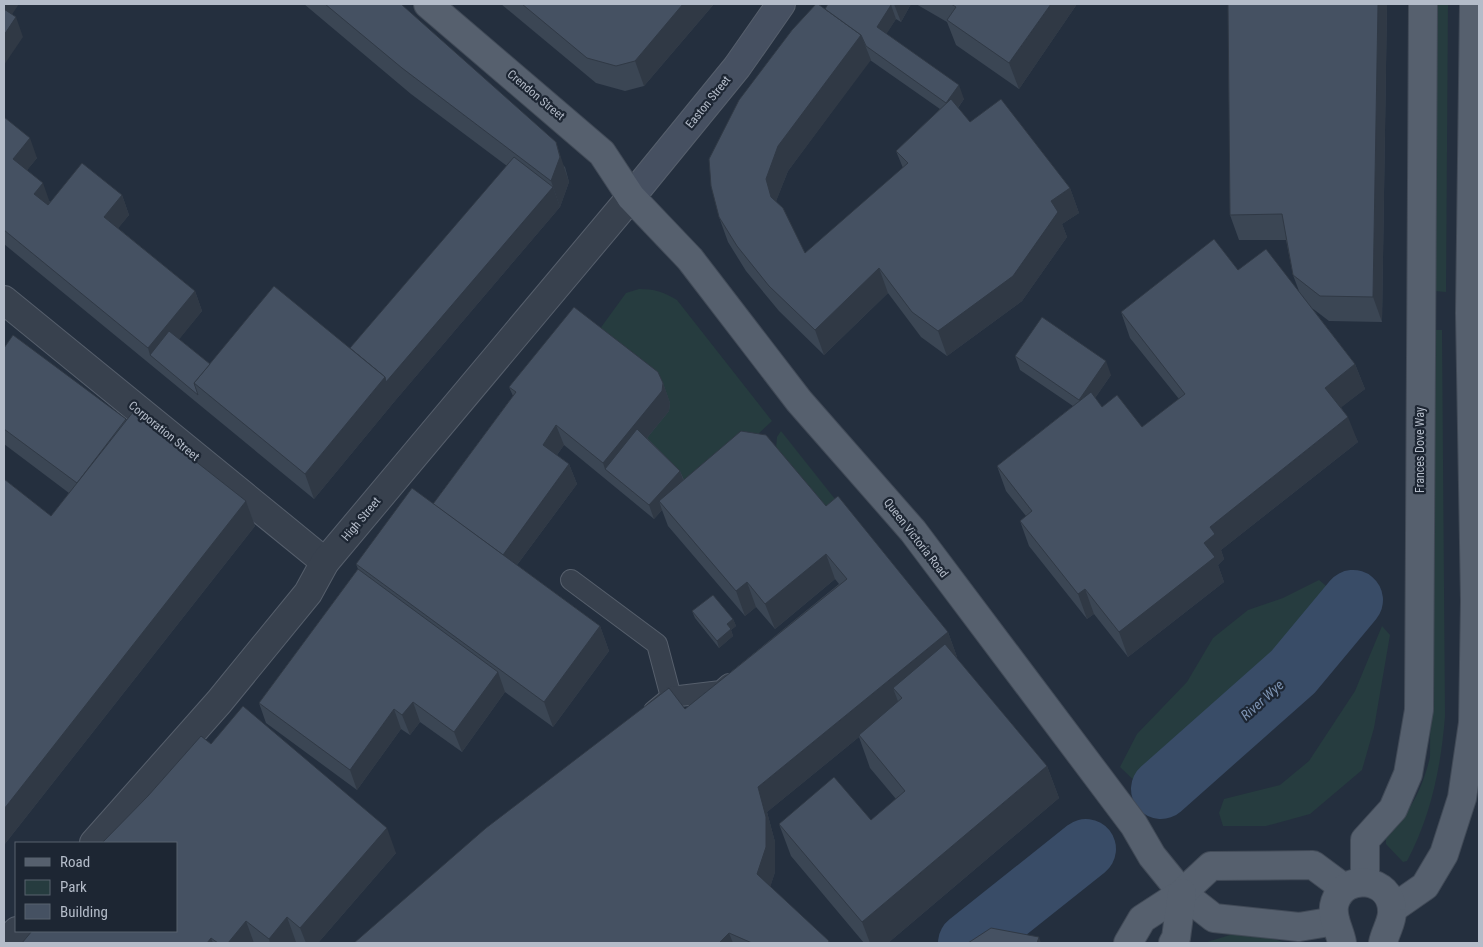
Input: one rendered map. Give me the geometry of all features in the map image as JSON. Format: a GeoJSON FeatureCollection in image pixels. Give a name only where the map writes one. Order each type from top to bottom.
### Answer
{"type":"FeatureCollection","features":[{"type":"Feature","properties":{"kind":"main road","name":"Crendon Street"},"geometry":{"type":"LineString","coordinates":[[428,4],[602,152],[631,197]]}},
{"type":"Feature","properties":{"kind":"main road","name":"Frances Dove Way"},"geometry":{"type":"LineString","coordinates":[[1354,885],[1365,840],[1393,809],[1408,774],[1418,710],[1423,4]]}},
{"type":"Feature","properties":{"kind":"main road"},"geometry":{"type":"LineString","coordinates":[[1354,885],[1334,902],[1339,931],[1353,938],[1363,940],[1378,936],[1425,886],[1444,854],[1462,798],[1473,723],[1475,601],[1470,313],[1476,105],[1474,4]]}},
{"type":"Feature","properties":{"kind":"main road","name":"Queen Victoria Road"},"geometry":{"type":"LineString","coordinates":[[631,197],[690,258],[799,401],[913,531],[1134,826],[1152,856],[1182,893],[1214,918],[1339,931]]}},
{"type":"Feature","properties":{"kind":"main road"},"geometry":{"type":"LineString","coordinates":[[1128,943],[1142,919],[1182,893],[1211,866],[1313,865],[1354,885],[1381,888],[1388,895],[1387,927]]}},
{"type":"Feature","properties":{"kind":"main road"},"geometry":{"type":"LineString","coordinates":[[1173,943],[1176,938],[1182,893]]}},
{"type":"Feature","properties":{"kind":"street","name":"Easton Street"},"geometry":{"type":"LineString","coordinates":[[631,197],[736,67],[781,4]]}},
{"type":"Feature","properties":{"kind":"street","name":"High Street"},"geometry":{"type":"LineString","coordinates":[[95,842],[225,695],[308,593],[325,562],[631,197]]}},
{"type":"Feature","properties":{"kind":"street","name":"Corporation Street"},"geometry":{"type":"LineString","coordinates":[[4,300],[325,562]]}},
{"type":"Feature","properties":{"kind":"street"},"geometry":{"type":"LineString","coordinates":[[6,943],[15,932]]}},
{"type":"Feature","properties":{"kind":"lane"},"geometry":{"type":"LineString","coordinates":[[571,580],[657,644],[672,697]]}},
{"type":"Feature","properties":{"kind":"lane"},"geometry":{"type":"LineString","coordinates":[[636,725],[672,697],[721,691],[742,673]]}},
{"type":"Feature","properties":{"kind":"green space"},"geometry":{"type":"Polygon","coordinates":[[[1435,4],[1448,4],[1446,292],[1435,291],[1435,4]]]}},
{"type":"Feature","properties":{"kind":"green space"},"geometry":{"type":"Polygon","coordinates":[[[639,289],[659,292],[677,300],[772,421],[720,469],[685,485],[642,443],[594,337],[626,293],[639,289]]]}},
{"type":"Feature","properties":{"kind":"green space"},"geometry":{"type":"Polygon","coordinates":[[[1433,330],[1442,330],[1445,716],[1438,772],[1429,809],[1407,861],[1403,862],[1386,844],[1386,839],[1414,801],[1430,757],[1433,330]]]}},
{"type":"Feature","properties":{"kind":"green space"},"geometry":{"type":"Polygon","coordinates":[[[781,431],[850,518],[835,531],[775,460],[777,437],[781,431]]]}},
{"type":"Feature","properties":{"kind":"green space"},"geometry":{"type":"Polygon","coordinates":[[[1319,580],[1342,599],[1287,668],[1175,770],[1144,790],[1120,767],[1137,734],[1187,682],[1213,638],[1248,610],[1283,598],[1319,580]]]}},
{"type":"Feature","properties":{"kind":"green space"},"geometry":{"type":"Polygon","coordinates":[[[1382,626],[1390,635],[1374,728],[1362,770],[1310,814],[1266,826],[1223,826],[1219,813],[1224,799],[1280,785],[1309,761],[1355,691],[1382,626]]]}},
{"type":"Feature","properties":{"kind":"green space"},"geometry":{"type":"Polygon","coordinates":[[[1256,933],[1286,943],[1204,943],[1230,935],[1256,933]]]}},
{"type":"Feature","properties":{"kind":"building"},"geometry":{"type":"Polygon","coordinates":[[[325,4],[401,4],[556,142],[560,157],[551,181],[402,68],[325,4]]]}},
{"type":"Feature","properties":{"kind":"building"},"geometry":{"type":"Polygon","coordinates":[[[522,4],[683,4],[635,61],[616,66],[587,58],[522,4]]]}},
{"type":"Feature","properties":{"kind":"building"},"geometry":{"type":"Polygon","coordinates":[[[816,4],[861,35],[778,146],[766,179],[771,197],[783,208],[805,253],[908,163],[896,151],[951,99],[970,122],[1001,99],[1070,188],[1051,201],[1058,212],[1013,276],[938,331],[912,312],[879,268],[815,330],[769,286],[737,246],[719,217],[711,186],[709,159],[739,100],[792,30],[816,4]]]}},
{"type":"Feature","properties":{"kind":"building"},"geometry":{"type":"Polygon","coordinates":[[[828,4],[891,5],[877,27],[959,85],[946,103],[866,46],[861,35],[825,9],[828,4]]]}},
{"type":"Feature","properties":{"kind":"building"},"geometry":{"type":"Polygon","coordinates":[[[951,4],[1051,4],[1009,63],[947,20],[956,7],[951,4]]]}},
{"type":"Feature","properties":{"kind":"building"},"geometry":{"type":"Polygon","coordinates":[[[1228,4],[1378,4],[1373,297],[1320,296],[1293,275],[1282,214],[1230,215],[1228,4]]]}},
{"type":"Feature","properties":{"kind":"building"},"geometry":{"type":"Polygon","coordinates":[[[4,9],[16,17],[4,35],[4,9]]]}},
{"type":"Feature","properties":{"kind":"building"},"geometry":{"type":"Polygon","coordinates":[[[4,117],[30,138],[13,159],[43,183],[34,194],[48,205],[82,163],[122,195],[104,217],[195,291],[148,348],[4,230],[4,117]]]}},
{"type":"Feature","properties":{"kind":"building"},"geometry":{"type":"Polygon","coordinates":[[[514,157],[553,187],[386,382],[385,377],[350,348],[514,157]]]}},
{"type":"Feature","properties":{"kind":"building"},"geometry":{"type":"Polygon","coordinates":[[[1214,239],[1238,270],[1266,249],[1355,364],[1325,388],[1348,417],[1210,527],[1215,534],[1204,543],[1215,557],[1119,632],[1085,589],[1078,594],[1020,521],[1032,511],[997,466],[1091,392],[1102,407],[1117,395],[1142,427],[1185,394],[1121,312],[1214,239]]]}},
{"type":"Feature","properties":{"kind":"building"},"geometry":{"type":"Polygon","coordinates":[[[274,286],[385,377],[305,474],[194,383],[274,286]]]}},
{"type":"Feature","properties":{"kind":"building"},"geometry":{"type":"Polygon","coordinates":[[[574,307],[658,372],[663,383],[662,391],[603,463],[556,425],[543,445],[569,464],[503,555],[433,504],[516,392],[509,387],[574,307]]]}},
{"type":"Feature","properties":{"kind":"building"},"geometry":{"type":"Polygon","coordinates":[[[1042,317],[1106,361],[1079,400],[1015,356],[1042,317]]]}},
{"type":"Feature","properties":{"kind":"building"},"geometry":{"type":"Polygon","coordinates":[[[169,331],[210,364],[194,383],[198,395],[150,355],[169,331]]]}},
{"type":"Feature","properties":{"kind":"building"},"geometry":{"type":"Polygon","coordinates":[[[13,335],[126,419],[77,483],[4,429],[4,348],[13,335]]]}},
{"type":"Feature","properties":{"kind":"building"},"geometry":{"type":"Polygon","coordinates":[[[133,412],[246,501],[4,809],[4,479],[51,516],[133,412]]]}},
{"type":"Feature","properties":{"kind":"building"},"geometry":{"type":"Polygon","coordinates":[[[637,429],[680,471],[649,505],[605,469],[637,429]]]}},
{"type":"Feature","properties":{"kind":"building"},"geometry":{"type":"Polygon","coordinates":[[[741,431],[766,435],[826,506],[838,496],[948,632],[758,787],[766,817],[766,847],[757,874],[829,941],[828,943],[752,943],[729,933],[719,943],[354,943],[486,828],[669,688],[685,709],[847,579],[826,554],[765,604],[747,582],[736,591],[659,501],[741,431]]]}},
{"type":"Feature","properties":{"kind":"building"},"geometry":{"type":"Polygon","coordinates":[[[412,488],[600,626],[544,702],[356,564],[412,488]]]}},
{"type":"Feature","properties":{"kind":"building"},"geometry":{"type":"Polygon","coordinates":[[[358,569],[498,672],[454,732],[413,702],[402,715],[394,709],[350,770],[259,703],[358,569]]]}},
{"type":"Feature","properties":{"kind":"building"},"geometry":{"type":"Polygon","coordinates":[[[713,595],[733,619],[727,624],[731,629],[717,641],[692,611],[713,595]]]}},
{"type":"Feature","properties":{"kind":"building"},"geometry":{"type":"Polygon","coordinates":[[[945,644],[1047,766],[862,922],[779,824],[834,777],[871,820],[905,791],[859,735],[902,698],[893,688],[945,644]]]}},
{"type":"Feature","properties":{"kind":"building"},"geometry":{"type":"Polygon","coordinates":[[[243,706],[387,828],[300,928],[287,917],[269,939],[246,921],[228,943],[218,943],[211,938],[207,943],[22,943],[31,932],[178,932],[178,842],[103,842],[148,796],[201,736],[211,744],[243,706]]]}},
{"type":"Feature","properties":{"kind":"building"},"geometry":{"type":"Polygon","coordinates":[[[991,928],[1039,937],[1037,943],[968,943],[991,928]]]}},
{"type":"Feature","properties":{"kind":"waterway","name":"River Wye"},"geometry":{"type":"LineString","coordinates":[[1161,789],[1293,672],[1353,600]]}},
{"type":"Feature","properties":{"kind":"waterway","name":"River Wye"},"geometry":{"type":"LineString","coordinates":[[968,943],[1086,849]]}}]}
